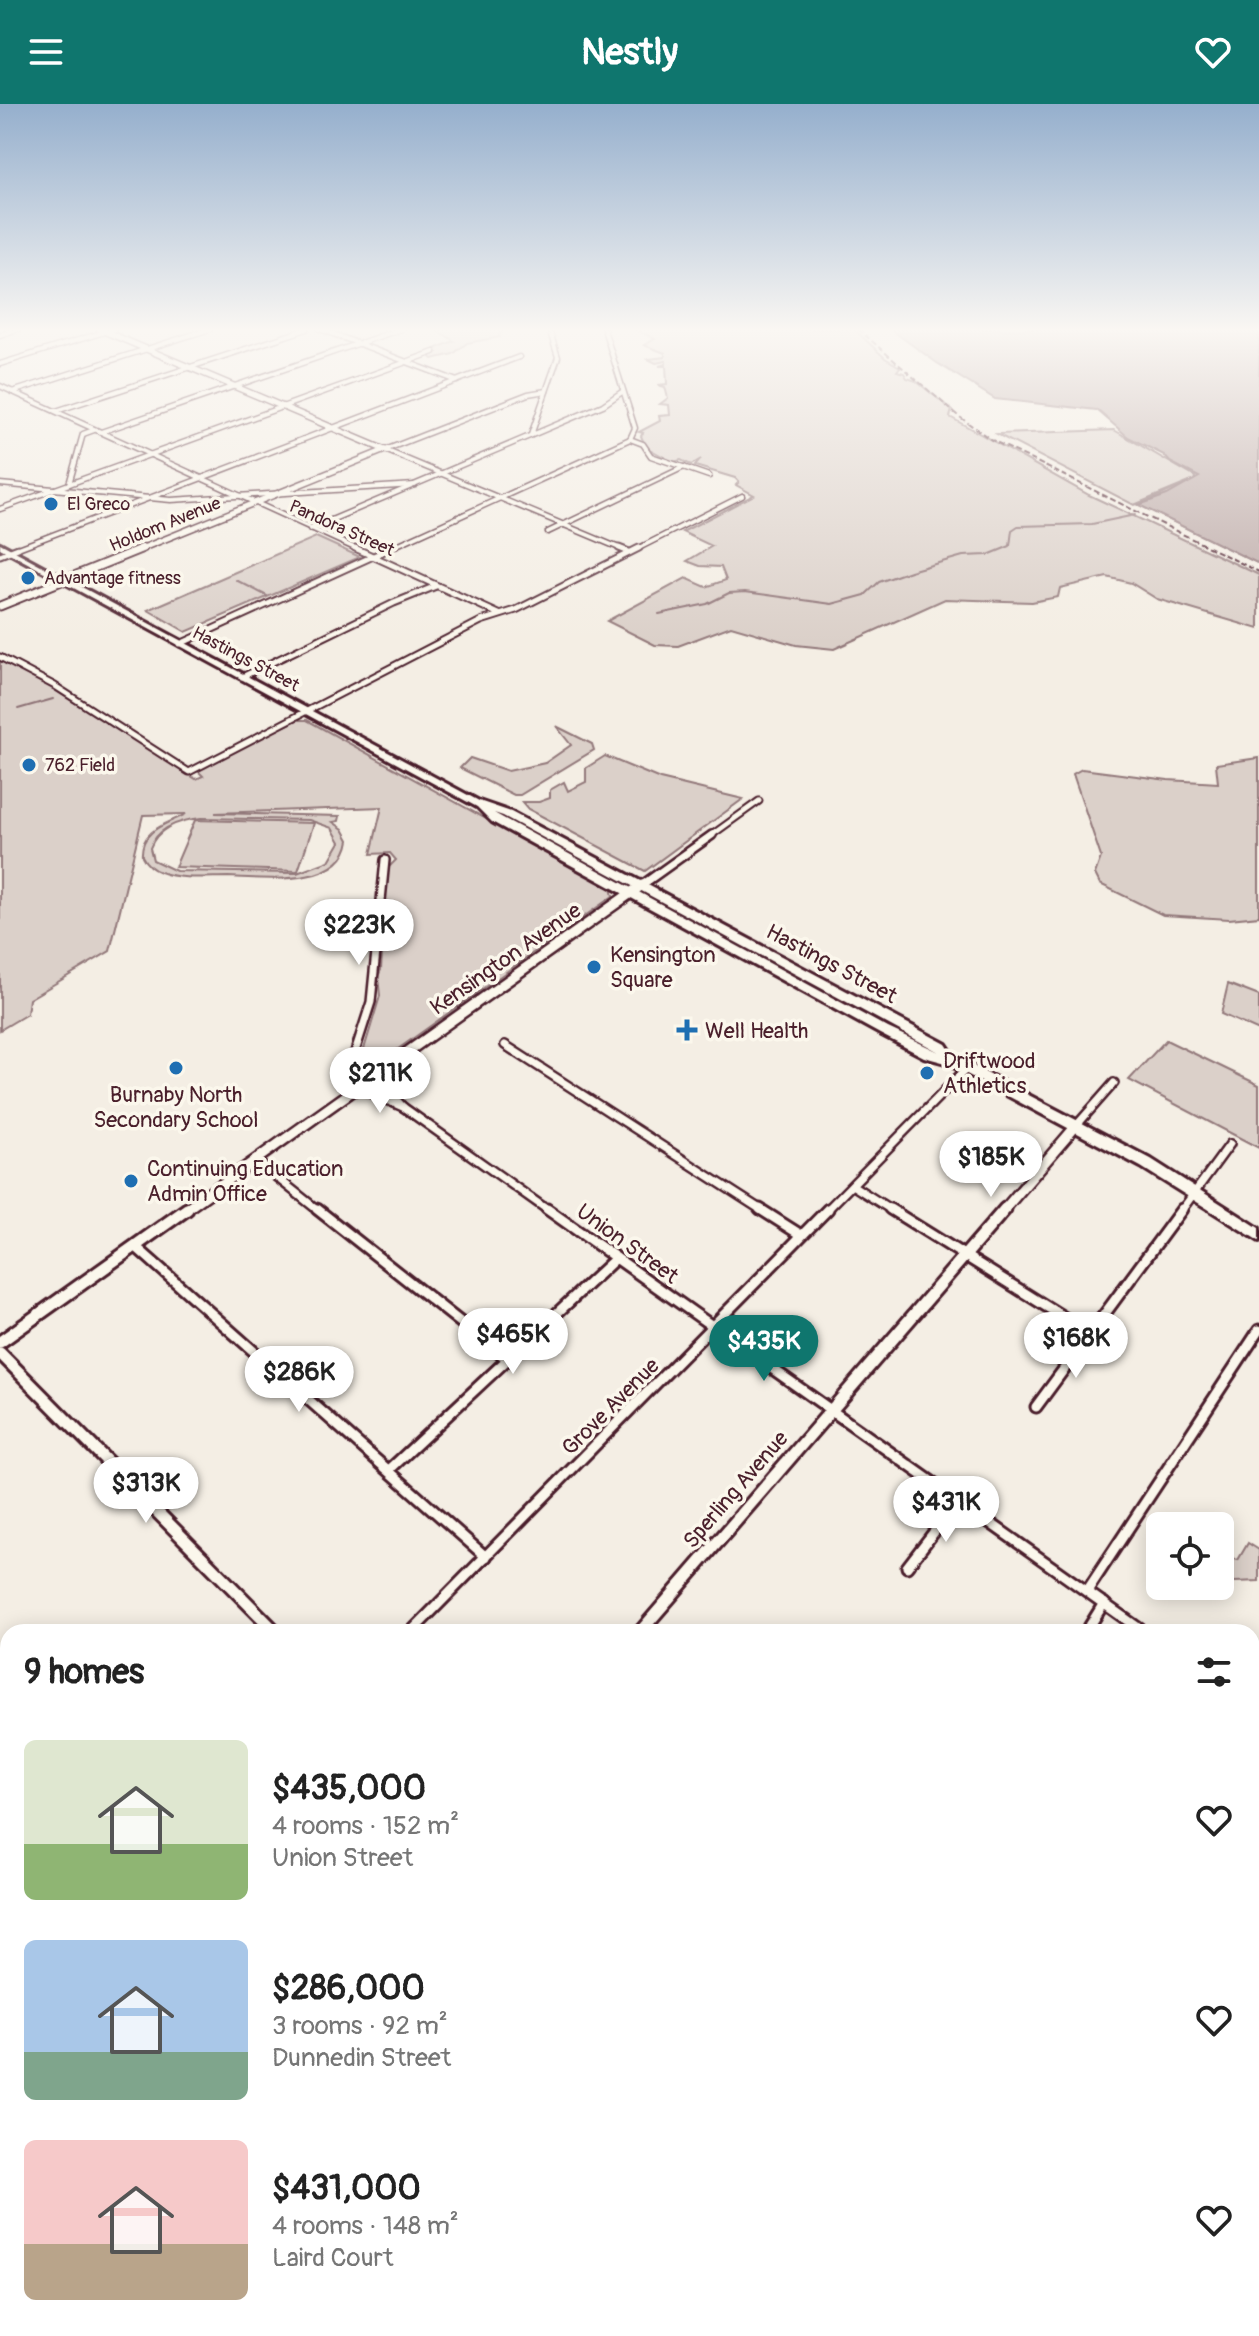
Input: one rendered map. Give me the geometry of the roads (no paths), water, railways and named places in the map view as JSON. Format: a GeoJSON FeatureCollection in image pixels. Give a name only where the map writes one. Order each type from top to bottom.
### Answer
{"type":"FeatureCollection","features":[{"type":"Feature","properties":{"kind":"main road","name":"Hastings Street"},"geometry":{"type":"LineString","coordinates":[[0,545],[475,803],[507,814],[942,1047],[950,1059]]}},
{"type":"Feature","properties":{"kind":"main road","name":"Hastings Street"},"geometry":{"type":"LineString","coordinates":[[475,803],[496,820],[884,1031],[928,1054],[950,1059],[1076,1126],[1195,1193],[1259,1235]]}},
{"type":"Feature","properties":{"kind":"street"},"geometry":{"type":"LineString","coordinates":[[69,484],[85,433]]}},
{"type":"Feature","properties":{"kind":"street","name":"Pandora Street"},"geometry":{"type":"LineString","coordinates":[[102,433],[499,614]]}},
{"type":"Feature","properties":{"kind":"street"},"geometry":{"type":"LineString","coordinates":[[0,509],[209,433]]}},
{"type":"Feature","properties":{"kind":"street"},"geometry":{"type":"LineString","coordinates":[[0,555],[318,433]]}},
{"type":"Feature","properties":{"kind":"street"},"geometry":{"type":"LineString","coordinates":[[344,433],[629,552]]}},
{"type":"Feature","properties":{"kind":"street"},"geometry":{"type":"LineString","coordinates":[[385,450],[428,433]]}},
{"type":"Feature","properties":{"kind":"street"},"geometry":{"type":"LineString","coordinates":[[310,529],[535,433]]}},
{"type":"Feature","properties":{"kind":"street"},"geometry":{"type":"LineString","coordinates":[[180,644],[630,439],[633,433]]}},
{"type":"Feature","properties":{"kind":"street"},"geometry":{"type":"LineString","coordinates":[[630,439],[643,444],[651,456],[709,476]]}},
{"type":"Feature","properties":{"kind":"street","name":"Holdom Avenue"},"geometry":{"type":"LineString","coordinates":[[0,606],[385,450]]}},
{"type":"Feature","properties":{"kind":"street"},"geometry":{"type":"LineString","coordinates":[[548,532],[684,467]]}},
{"type":"Feature","properties":{"kind":"street"},"geometry":{"type":"LineString","coordinates":[[0,484],[146,499],[415,485]]}},
{"type":"Feature","properties":{"kind":"street"},"geometry":{"type":"LineString","coordinates":[[0,657],[55,686],[189,772],[499,614],[516,610],[742,496]]}},
{"type":"Feature","properties":{"kind":"street"},"geometry":{"type":"LineString","coordinates":[[242,677],[394,603],[436,586]]}},
{"type":"Feature","properties":{"kind":"street","name":"Kensington Avenue"},"geometry":{"type":"LineString","coordinates":[[0,1342],[759,801]]}},
{"type":"Feature","properties":{"kind":"street"},"geometry":{"type":"LineString","coordinates":[[378,1072],[357,1061],[354,1055],[371,1002],[385,860]]}},
{"type":"Feature","properties":{"kind":"street"},"geometry":{"type":"LineString","coordinates":[[505,1045],[801,1235]]}},
{"type":"Feature","properties":{"kind":"street","name":"Grove Avenue"},"geometry":{"type":"LineString","coordinates":[[419,1624],[967,1068]]}},
{"type":"Feature","properties":{"kind":"street","name":"Union Street"},"geometry":{"type":"LineString","coordinates":[[378,1072],[381,1083],[403,1107],[1133,1624]]}},
{"type":"Feature","properties":{"kind":"street","name":"Sperling Avenue"},"geometry":{"type":"LineString","coordinates":[[647,1624],[1114,1083]]}},
{"type":"Feature","properties":{"kind":"street","name":"Union Street"},"geometry":{"type":"LineString","coordinates":[[357,1087],[372,1090],[403,1107]]}},
{"type":"Feature","properties":{"kind":"street"},"geometry":{"type":"LineString","coordinates":[[1036,1407],[1230,1144]]}},
{"type":"Feature","properties":{"kind":"street"},"geometry":{"type":"LineString","coordinates":[[255,1160],[507,1359]]}},
{"type":"Feature","properties":{"kind":"street"},"geometry":{"type":"LineString","coordinates":[[852,1185],[1089,1333]]}},
{"type":"Feature","properties":{"kind":"street"},"geometry":{"type":"LineString","coordinates":[[135,1246],[486,1557]]}},
{"type":"Feature","properties":{"kind":"street"},"geometry":{"type":"LineString","coordinates":[[389,1470],[616,1258]]}},
{"type":"Feature","properties":{"kind":"street"},"geometry":{"type":"LineString","coordinates":[[1087,1591],[1259,1330]]}},
{"type":"Feature","properties":{"kind":"street"},"geometry":{"type":"LineString","coordinates":[[0,1353],[268,1624]]}},
{"type":"Feature","properties":{"kind":"street"},"geometry":{"type":"LineString","coordinates":[[907,1567],[958,1501]]}},
{"type":"Feature","properties":{"kind":"street"},"geometry":{"type":"LineString","coordinates":[[1091,1624],[1104,1603]]}},
{"type":"Feature","properties":{"kind":"waterway"},"geometry":{"type":"LineString","coordinates":[[659,614],[707,604],[729,593],[745,592],[832,604],[865,595],[879,582],[910,571],[963,556],[988,555],[1010,546],[1012,530],[1018,526],[1092,524],[1135,515]]}},
{"type":"Feature","properties":{"kind":"waterway"},"geometry":{"type":"LineString","coordinates":[[236,580],[267,596]]}},
{"type":"Feature","properties":{"kind":"waterway"},"geometry":{"type":"LineString","coordinates":[[18,709],[53,699]]}},
{"type":"Feature","properties":{"kind":"railway"},"geometry":{"type":"LineString","coordinates":[[982,433],[1259,572]]}},
{"type":"Feature","properties":{"kind":"place","name":"El Greco"},"geometry":{"type":"Point","coordinates":[51,504]}},
{"type":"Feature","properties":{"kind":"place","name":"Advantage fitness"},"geometry":{"type":"Point","coordinates":[28,578]}},
{"type":"Feature","properties":{"kind":"place","name":"762 Field"},"geometry":{"type":"Point","coordinates":[29,765]}},
{"type":"Feature","properties":{"kind":"place","name":"Kensington Square"},"geometry":{"type":"Point","coordinates":[594,967]}},
{"type":"Feature","properties":{"kind":"place","name":"Well Health"},"geometry":{"type":"Point","coordinates":[687,1030]}},
{"type":"Feature","properties":{"kind":"place","name":"Burnaby North Secondary School"},"geometry":{"type":"Point","coordinates":[176,1068]}},
{"type":"Feature","properties":{"kind":"place","name":"Driftwood Athletics"},"geometry":{"type":"Point","coordinates":[927,1073]}},
{"type":"Feature","properties":{"kind":"place","name":"Continuing Education Admin Office"},"geometry":{"type":"Point","coordinates":[131,1181]}}]}
